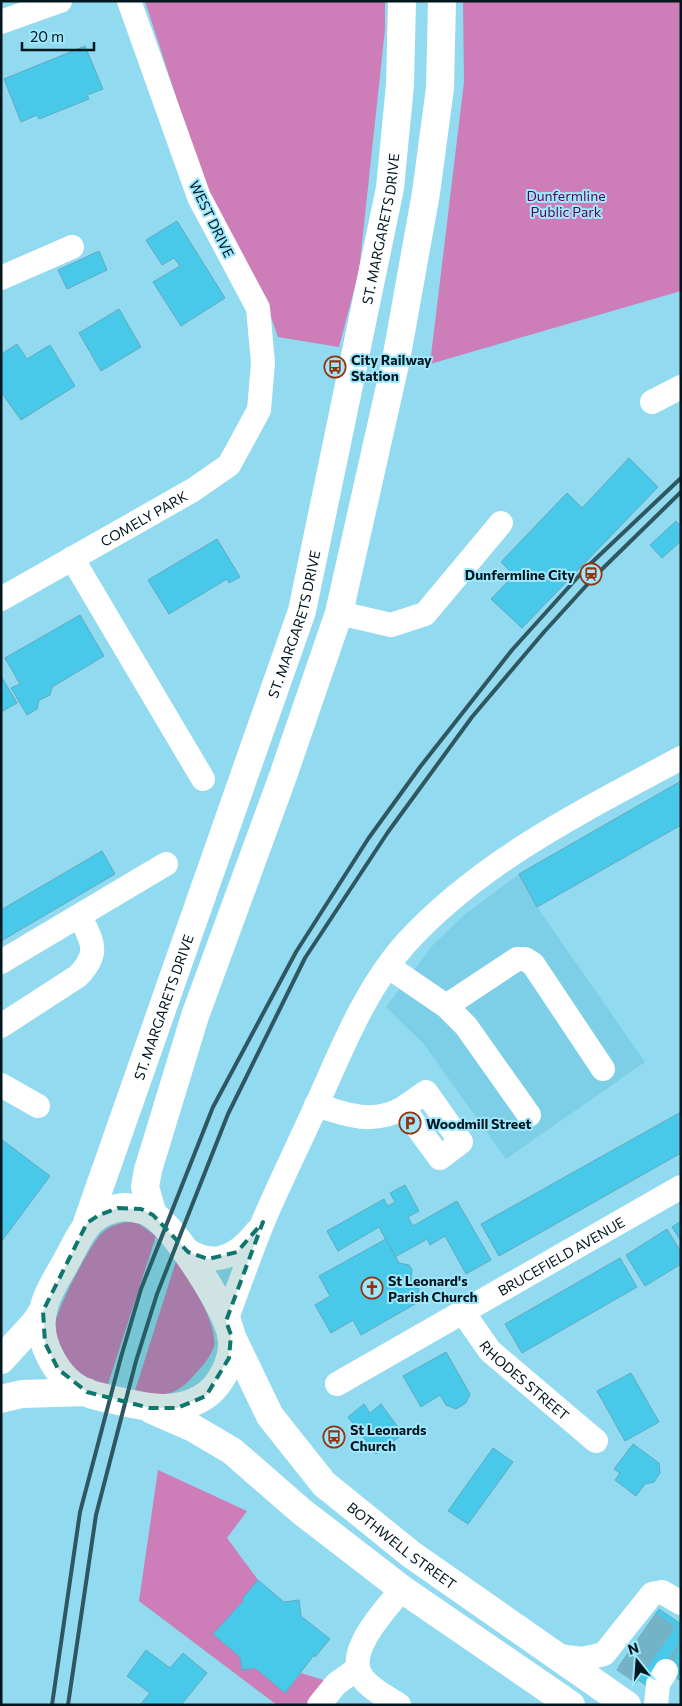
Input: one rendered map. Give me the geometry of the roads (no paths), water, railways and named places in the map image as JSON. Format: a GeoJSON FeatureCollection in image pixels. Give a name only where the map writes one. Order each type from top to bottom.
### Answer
{"type":"FeatureCollection","features":[{"type":"Feature","properties":{"kind":"main road","name":"ST. MARGARETS DRIVE"},"geometry":{"type":"LineString","coordinates":[[1,1360],[34,1324],[87,1223],[302,611],[390,188],[400,85],[402,1]]}},
{"type":"Feature","properties":{"kind":"main road"},"geometry":{"type":"LineString","coordinates":[[153,1214],[145,1187],[148,1170],[195,1016],[283,776],[339,613],[396,360],[426,193],[440,88],[442,1]]}},
{"type":"Feature","properties":{"kind":"main road"},"geometry":{"type":"LineString","coordinates":[[87,1223],[99,1215],[118,1208],[141,1209],[153,1214]]}},
{"type":"Feature","properties":{"kind":"main road","name":"BOTHWELL STREET"},"geometry":{"type":"LineString","coordinates":[[153,1214],[180,1245],[201,1275],[270,1416],[324,1484],[412,1555],[626,1705]]}},
{"type":"Feature","properties":{"kind":"main road"},"geometry":{"type":"LineString","coordinates":[[42,1311],[42,1328],[50,1356],[58,1369],[67,1378],[86,1392]]}},
{"type":"Feature","properties":{"kind":"main road"},"geometry":{"type":"LineString","coordinates":[[150,1408],[177,1408],[206,1396],[214,1389],[230,1358],[228,1328]]}},
{"type":"Feature","properties":{"kind":"main road"},"geometry":{"type":"LineString","coordinates":[[1,1399],[22,1394],[86,1392],[150,1408],[193,1428],[232,1452],[301,1511],[402,1589],[571,1705]]}},
{"type":"Feature","properties":{"kind":"street"},"geometry":{"type":"LineString","coordinates":[[1,22],[60,1]]}},
{"type":"Feature","properties":{"kind":"street","name":"WEST DRIVE"},"geometry":{"type":"LineString","coordinates":[[129,1],[199,197],[258,308],[264,363],[259,410]]}},
{"type":"Feature","properties":{"kind":"street"},"geometry":{"type":"LineString","coordinates":[[1,278],[72,247]]}},
{"type":"Feature","properties":{"kind":"street"},"geometry":{"type":"LineString","coordinates":[[652,402],[681,388]]}},
{"type":"Feature","properties":{"kind":"street","name":"COMELY PARK"},"geometry":{"type":"LineString","coordinates":[[1,599],[193,490],[229,465],[259,410]]}},
{"type":"Feature","properties":{"kind":"street"},"geometry":{"type":"LineString","coordinates":[[339,613],[391,625],[425,614],[501,523]]}},
{"type":"Feature","properties":{"kind":"street"},"geometry":{"type":"LineString","coordinates":[[72,558],[203,779]]}},
{"type":"Feature","properties":{"kind":"street"},"geometry":{"type":"LineString","coordinates":[[228,1328],[263,1222],[352,1025],[406,944],[444,907],[501,860],[558,825],[681,758]]}},
{"type":"Feature","properties":{"kind":"street"},"geometry":{"type":"LineString","coordinates":[[1,962],[166,864]]}},
{"type":"Feature","properties":{"kind":"street"},"geometry":{"type":"LineString","coordinates":[[1,1026],[78,976],[89,965],[94,946],[80,916]]}},
{"type":"Feature","properties":{"kind":"street"},"geometry":{"type":"LineString","coordinates":[[446,1006],[517,959],[525,959],[533,964],[603,1069]]}},
{"type":"Feature","properties":{"kind":"street"},"geometry":{"type":"LineString","coordinates":[[389,967],[446,1006],[466,1026],[530,1115]]}},
{"type":"Feature","properties":{"kind":"street"},"geometry":{"type":"LineString","coordinates":[[1,1085],[38,1106]]}},
{"type":"Feature","properties":{"kind":"street"},"geometry":{"type":"LineString","coordinates":[[316,1105],[343,1114],[372,1119],[390,1116],[403,1108]]}},
{"type":"Feature","properties":{"kind":"street","name":"BRUCEFIELD AVENUE"},"geometry":{"type":"LineString","coordinates":[[337,1384],[681,1187]]}},
{"type":"Feature","properties":{"kind":"street"},"geometry":{"type":"LineString","coordinates":[[180,1245],[188,1252],[208,1259],[227,1257],[246,1244],[263,1222]]}},
{"type":"Feature","properties":{"kind":"street","name":"RHODES STREET"},"geometry":{"type":"LineString","coordinates":[[462,1311],[490,1351],[596,1441]]}},
{"type":"Feature","properties":{"kind":"street"},"geometry":{"type":"LineString","coordinates":[[399,1705],[370,1686],[357,1669],[356,1658],[360,1646],[402,1589]]}},
{"type":"Feature","properties":{"kind":"street"},"geometry":{"type":"LineString","coordinates":[[557,1656],[584,1659],[596,1657],[632,1632],[652,1594],[662,1592],[681,1602]]}},
{"type":"Feature","properties":{"kind":"street"},"geometry":{"type":"LineString","coordinates":[[319,1705],[336,1684],[357,1669]]}},
{"type":"Feature","properties":{"kind":"tunnel"},"geometry":{"type":"LineString","coordinates":[[649,1623],[681,1645]]}},
{"type":"Feature","properties":{"kind":"tunnel"},"geometry":{"type":"LineString","coordinates":[[635,1643],[670,1666]]}},
{"type":"Feature","properties":{"kind":"tunnel"},"geometry":{"type":"LineString","coordinates":[[623,1660],[652,1680]]}},
{"type":"Feature","properties":{"kind":"railway"},"geometry":{"type":"LineString","coordinates":[[52,1705],[80,1512],[121,1357],[141,1289],[213,1107],[296,952],[368,839],[420,767],[512,650],[586,568],[681,478]]}},
{"type":"Feature","properties":{"kind":"railway"},"geometry":{"type":"LineString","coordinates":[[68,1705],[96,1515],[136,1361],[157,1294],[228,1114],[305,958],[388,832],[472,717],[544,632],[595,576],[681,492]]}},
{"type":"Feature","properties":{"kind":"place","name":"City Railway Station"},"geometry":{"type":"Point","coordinates":[335,367]}},
{"type":"Feature","properties":{"kind":"place","name":"Dunfermline City"},"geometry":{"type":"Point","coordinates":[591,574]}},
{"type":"Feature","properties":{"kind":"place","name":"Woodmill Street"},"geometry":{"type":"Point","coordinates":[410,1123]}},
{"type":"Feature","properties":{"kind":"place","name":"St Leonard's Parish Church"},"geometry":{"type":"Point","coordinates":[372,1288]}},
{"type":"Feature","properties":{"kind":"place","name":"St Leonards Church"},"geometry":{"type":"Point","coordinates":[334,1437]}},
{"type":"Feature","properties":{"kind":"park label","name":"Dunfermline Public Park"},"geometry":{"type":"Point","coordinates":[566,204]}}]}
